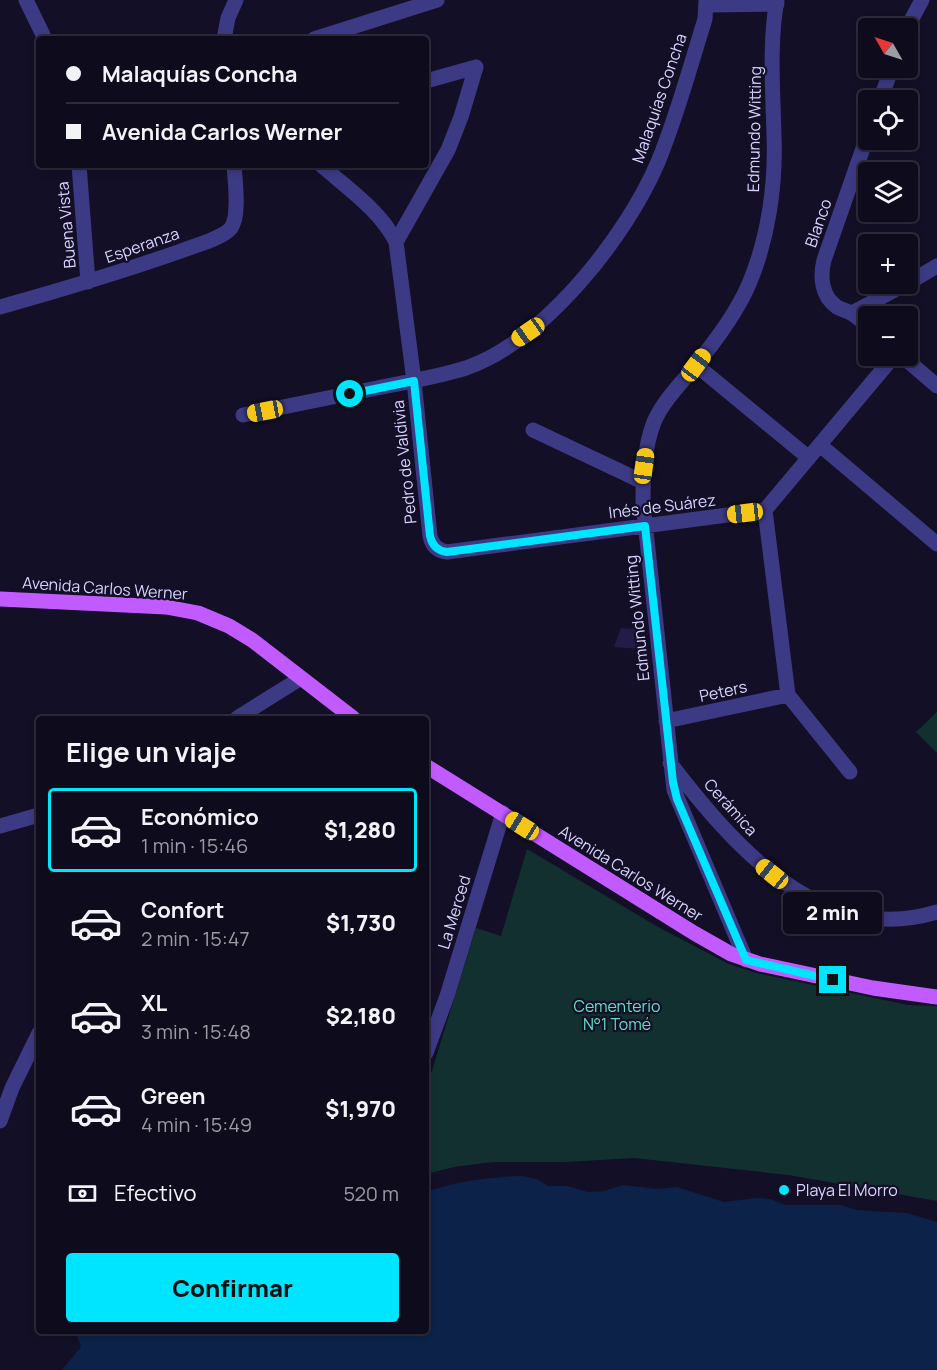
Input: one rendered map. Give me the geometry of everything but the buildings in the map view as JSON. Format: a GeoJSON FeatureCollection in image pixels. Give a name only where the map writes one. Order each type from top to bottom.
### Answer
{"type":"FeatureCollection","features":[{"type":"Feature","properties":{"kind":"main road","name":"Avenida Carlos Werner"},"geometry":{"type":"LineString","coordinates":[[0,599],[154,606],[198,613],[241,633],[350,716]]}},
{"type":"Feature","properties":{"kind":"main road","name":"Avenida Carlos Werner"},"geometry":{"type":"LineString","coordinates":[[429,768],[694,933],[746,960],[873,988],[937,997]]}},
{"type":"Feature","properties":{"kind":"street"},"geometry":{"type":"LineString","coordinates":[[26,0],[44,36]]}},
{"type":"Feature","properties":{"kind":"street"},"geometry":{"type":"LineString","coordinates":[[225,36],[228,18],[236,0]]}},
{"type":"Feature","properties":{"kind":"street"},"geometry":{"type":"LineString","coordinates":[[323,36],[437,0]]}},
{"type":"Feature","properties":{"kind":"street"},"geometry":{"type":"LineString","coordinates":[[912,18],[922,0]]}},
{"type":"Feature","properties":{"kind":"street"},"geometry":{"type":"LineString","coordinates":[[706,2],[777,2]]}},
{"type":"Feature","properties":{"kind":"street","name":"Malaquías Concha"},"geometry":{"type":"LineString","coordinates":[[243,415],[414,381],[467,368],[501,350],[555,309],[594,265],[635,206],[658,162],[705,19],[706,2]]}},
{"type":"Feature","properties":{"kind":"street","name":"Edmundo Witting"},"geometry":{"type":"LineString","coordinates":[[746,960],[677,799],[670,763],[645,526],[643,482],[646,451],[654,422],[669,397],[726,324],[743,296],[758,261],[771,199],[777,2]]}},
{"type":"Feature","properties":{"kind":"street"},"geometry":{"type":"LineString","coordinates":[[324,168],[377,215],[396,242],[448,150],[476,67],[429,80]]}},
{"type":"Feature","properties":{"kind":"street","name":"Blanco"},"geometry":{"type":"LineString","coordinates":[[858,318],[852,313],[838,308],[829,300],[824,289],[822,267],[862,150]]}},
{"type":"Feature","properties":{"kind":"street","name":"Buena Vista"},"geometry":{"type":"LineString","coordinates":[[79,168],[88,282]]}},
{"type":"Feature","properties":{"kind":"street","name":"Esperanza"},"geometry":{"type":"LineString","coordinates":[[0,307],[88,282],[196,246],[228,231],[235,217],[234,168]]}},
{"type":"Feature","properties":{"kind":"street","name":"Pedro de Valdivia"},"geometry":{"type":"LineString","coordinates":[[396,242],[414,381],[430,536],[436,548]]}},
{"type":"Feature","properties":{"kind":"street"},"geometry":{"type":"LineString","coordinates":[[918,277],[937,266]]}},
{"type":"Feature","properties":{"kind":"street"},"geometry":{"type":"LineString","coordinates":[[852,313],[887,294]]}},
{"type":"Feature","properties":{"kind":"street"},"geometry":{"type":"LineString","coordinates":[[696,365],[809,458]]}},
{"type":"Feature","properties":{"kind":"street"},"geometry":{"type":"LineString","coordinates":[[850,772],[788,695],[765,510],[886,366]]}},
{"type":"Feature","properties":{"kind":"street"},"geometry":{"type":"LineString","coordinates":[[914,366],[937,386]]}},
{"type":"Feature","properties":{"kind":"street"},"geometry":{"type":"LineString","coordinates":[[533,430],[643,482]]}},
{"type":"Feature","properties":{"kind":"street"},"geometry":{"type":"LineString","coordinates":[[820,445],[937,544]]}},
{"type":"Feature","properties":{"kind":"street","name":"Inés de Suárez"},"geometry":{"type":"LineString","coordinates":[[436,548],[447,552],[765,510]]}},
{"type":"Feature","properties":{"kind":"street"},"geometry":{"type":"LineString","coordinates":[[240,716],[301,678]]}},
{"type":"Feature","properties":{"kind":"street","name":"Peters"},"geometry":{"type":"LineString","coordinates":[[666,721],[788,695]]}},
{"type":"Feature","properties":{"kind":"street","name":"Cerámica"},"geometry":{"type":"LineString","coordinates":[[670,763],[734,840],[772,874],[804,895],[845,912],[871,917],[899,918],[937,912]]}},
{"type":"Feature","properties":{"kind":"street","name":"La Merced"},"geometry":{"type":"LineString","coordinates":[[429,1045],[447,996],[503,813]]}},
{"type":"Feature","properties":{"kind":"street"},"geometry":{"type":"LineString","coordinates":[[0,826],[36,816]]}},
{"type":"Feature","properties":{"kind":"street"},"geometry":{"type":"LineString","coordinates":[[0,1121],[31,1062],[36,1044]]}},
{"type":"Feature","properties":{"kind":"green space"},"geometry":{"type":"Polygon","coordinates":[[[937,712],[937,753],[916,732],[937,712]]]}},
{"type":"Feature","properties":{"kind":"green space","name":"Cementerio N°1 Tomé"},"geometry":{"type":"Polygon","coordinates":[[[527,849],[658,927],[729,964],[756,973],[908,1005],[937,1006],[937,1201],[788,1175],[634,1158],[566,1162],[493,1162],[454,1167],[429,1173],[429,1080],[476,928],[501,936],[527,849]]]}},
{"type":"Feature","properties":{"kind":"water"},"geometry":{"type":"Polygon","coordinates":[[[521,1176],[536,1179],[549,1186],[567,1186],[588,1192],[604,1191],[623,1185],[658,1189],[677,1187],[724,1202],[756,1198],[770,1199],[786,1205],[840,1205],[857,1210],[907,1213],[937,1222],[937,1370],[62,1370],[81,1347],[76,1334],[429,1334],[429,1191],[473,1180],[521,1176]]]}},
{"type":"Feature","properties":{"kind":"place","name":"Playa El Morro"},"geometry":{"type":"Point","coordinates":[784,1190]}},
{"type":"Feature","properties":{"kind":"route"},"geometry":{"type":"LineString","coordinates":[[350,394],[414,381],[430,536],[432,543],[441,551],[645,526],[673,782],[677,799],[746,960],[833,980]]}}]}
